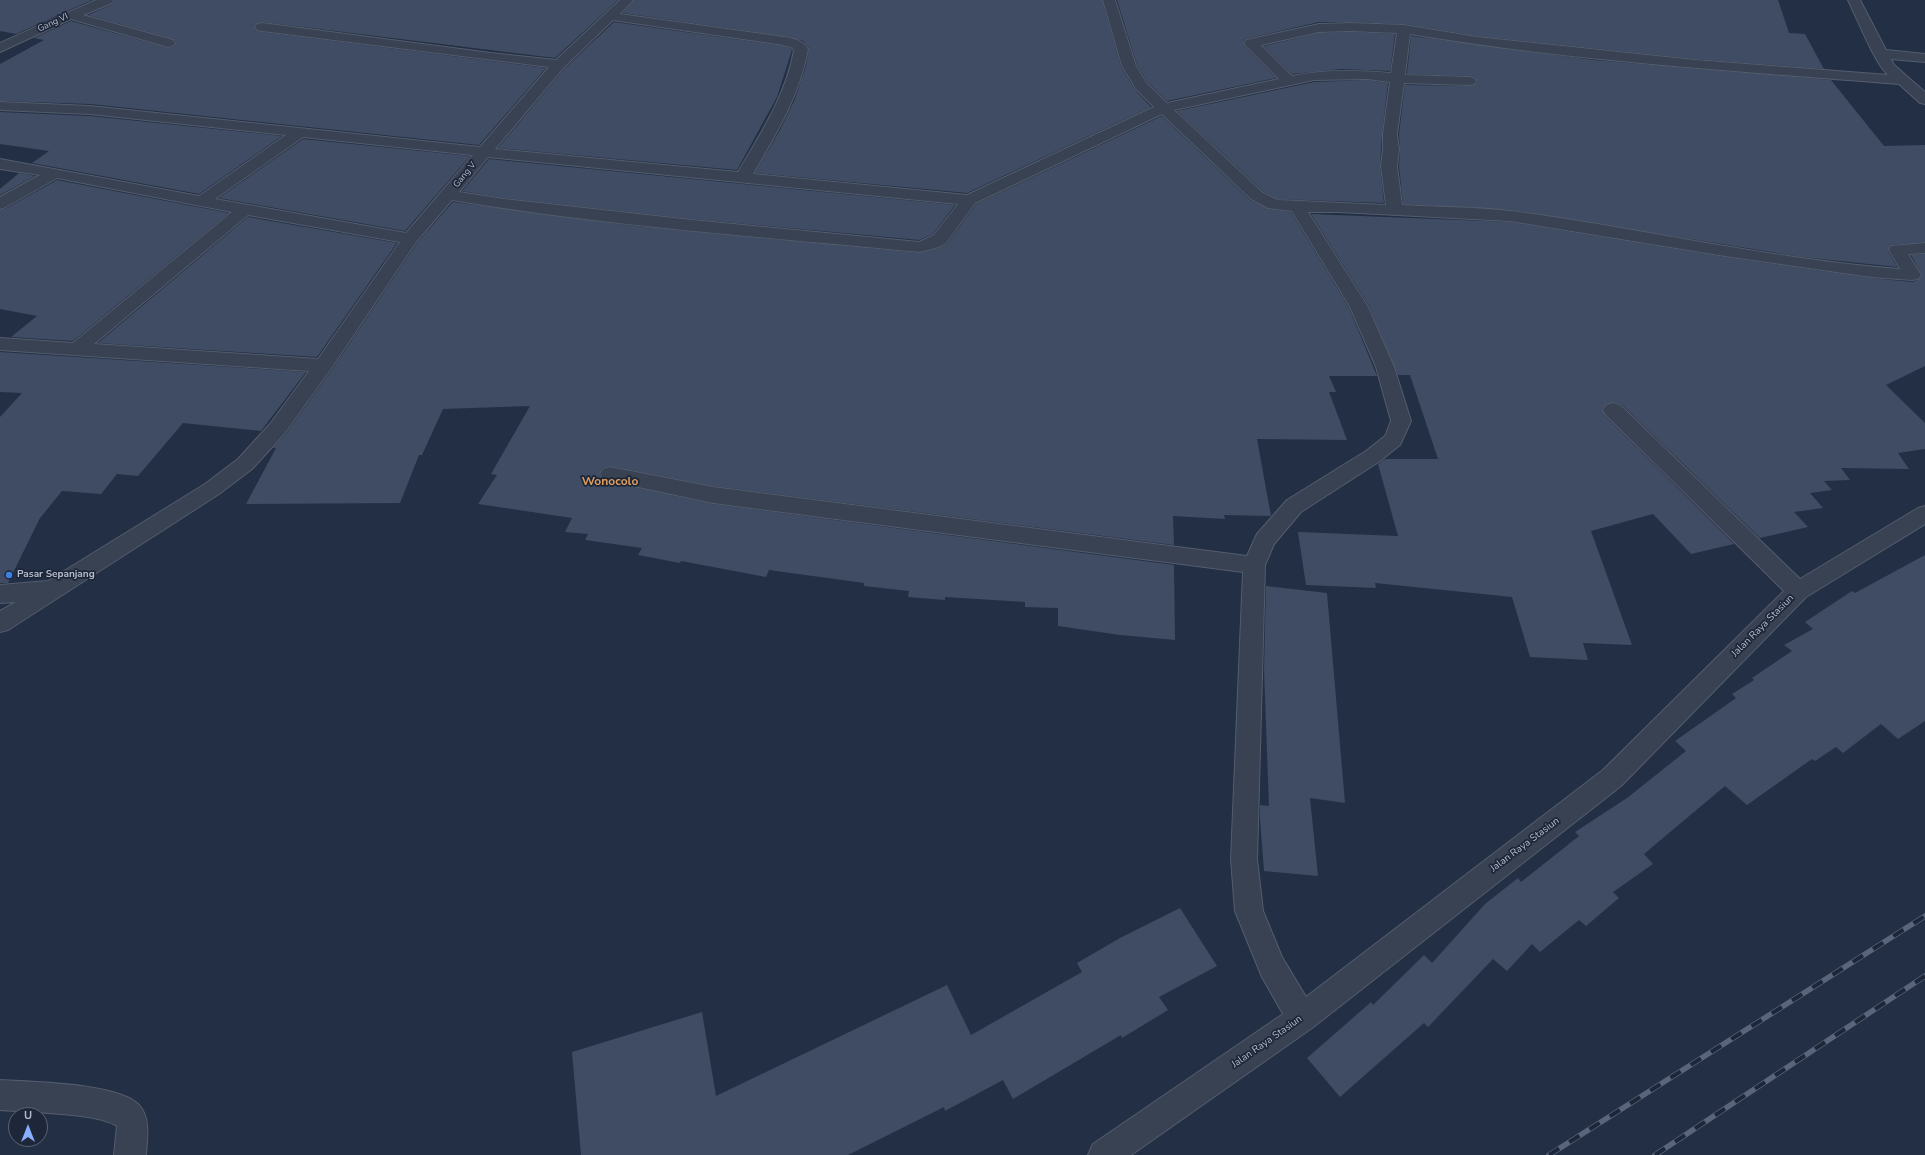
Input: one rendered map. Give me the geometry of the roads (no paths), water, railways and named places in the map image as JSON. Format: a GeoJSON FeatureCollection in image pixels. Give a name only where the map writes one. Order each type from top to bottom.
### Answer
{"type":"FeatureCollection","features":[{"type":"Feature","properties":{"kind":"street","name":"Gang VI"},"geometry":{"type":"LineString","coordinates":[[0,48],[70,15],[107,0]]}},
{"type":"Feature","properties":{"kind":"street","name":"Gang V"},"geometry":{"type":"LineString","coordinates":[[0,623],[212,488],[245,464],[277,429],[323,366],[410,239],[559,64],[627,0]]}},
{"type":"Feature","properties":{"kind":"street"},"geometry":{"type":"LineString","coordinates":[[1109,0],[1131,70],[1141,86],[1257,196],[1274,205],[1510,216],[1725,251],[1870,272],[1912,275],[1898,250],[1925,248]]}},
{"type":"Feature","properties":{"kind":"street"},"geometry":{"type":"LineString","coordinates":[[1854,0],[1880,54],[1888,67],[1925,100]]}},
{"type":"Feature","properties":{"kind":"street"},"geometry":{"type":"LineString","coordinates":[[70,15],[168,43]]}},
{"type":"Feature","properties":{"kind":"street"},"geometry":{"type":"LineString","coordinates":[[610,16],[777,40],[796,44],[801,48],[800,65],[781,107],[743,178]]}},
{"type":"Feature","properties":{"kind":"street"},"geometry":{"type":"LineString","coordinates":[[262,27],[491,58],[559,64]]}},
{"type":"Feature","properties":{"kind":"street"},"geometry":{"type":"LineString","coordinates":[[1289,80],[1250,43],[1318,28],[1350,27],[1404,29],[1477,41],[1694,64],[1901,80]]}},
{"type":"Feature","properties":{"kind":"street"},"geometry":{"type":"LineString","coordinates":[[1395,210],[1389,166],[1391,149],[1390,134],[1404,29]]}},
{"type":"Feature","properties":{"kind":"street"},"geometry":{"type":"LineString","coordinates":[[1880,54],[1925,58]]}},
{"type":"Feature","properties":{"kind":"street"},"geometry":{"type":"LineString","coordinates":[[449,195],[512,205],[692,225],[920,247],[932,244],[940,239],[969,200],[1164,108],[1289,80],[1314,76],[1367,75],[1469,81]]}},
{"type":"Feature","properties":{"kind":"street"},"geometry":{"type":"LineString","coordinates":[[0,106],[90,110],[484,152],[969,200]]}},
{"type":"Feature","properties":{"kind":"street"},"geometry":{"type":"LineString","coordinates":[[201,202],[299,133]]}},
{"type":"Feature","properties":{"kind":"street"},"geometry":{"type":"LineString","coordinates":[[0,164],[56,173],[244,210],[410,239]]}},
{"type":"Feature","properties":{"kind":"street"},"geometry":{"type":"LineString","coordinates":[[0,204],[56,173]]}},
{"type":"Feature","properties":{"kind":"street"},"geometry":{"type":"LineString","coordinates":[[1297,207],[1359,306],[1385,367],[1401,421],[1393,440],[1373,456],[1294,506],[1265,540],[1254,564],[1244,859],[1249,911],[1272,968],[1302,1018]]}},
{"type":"Feature","properties":{"kind":"street"},"geometry":{"type":"LineString","coordinates":[[77,349],[244,210]]}},
{"type":"Feature","properties":{"kind":"street"},"geometry":{"type":"LineString","coordinates":[[0,344],[323,366]]}},
{"type":"Feature","properties":{"kind":"street"},"geometry":{"type":"LineString","coordinates":[[1613,410],[1798,591]]}},
{"type":"Feature","properties":{"kind":"street"},"geometry":{"type":"LineString","coordinates":[[610,474],[713,495],[1254,564]]}},
{"type":"Feature","properties":{"kind":"street","name":"Jalan Raya Stasiun"},"geometry":{"type":"LineString","coordinates":[[1104,1155],[1302,1018],[1612,778],[1798,591],[1925,514]]}},
{"type":"Feature","properties":{"kind":"street"},"geometry":{"type":"LineString","coordinates":[[0,594],[52,590]]}},
{"type":"Feature","properties":{"kind":"street"},"geometry":{"type":"LineString","coordinates":[[0,1095],[101,1103],[118,1109],[128,1114],[132,1122],[130,1155]]}},
{"type":"Feature","properties":{"kind":"railway"},"geometry":{"type":"LineString","coordinates":[[1549,1155],[1925,916]]}},
{"type":"Feature","properties":{"kind":"railway"},"geometry":{"type":"LineString","coordinates":[[1655,1155],[1925,976]]}},
{"type":"Feature","properties":{"kind":"place","name":"Pasar Sepanjang"},"geometry":{"type":"Point","coordinates":[9,575]}},
{"type":"Feature","properties":{"kind":"district","name":"Wonocolo"},"geometry":{"type":"Point","coordinates":[610,482]}}]}
